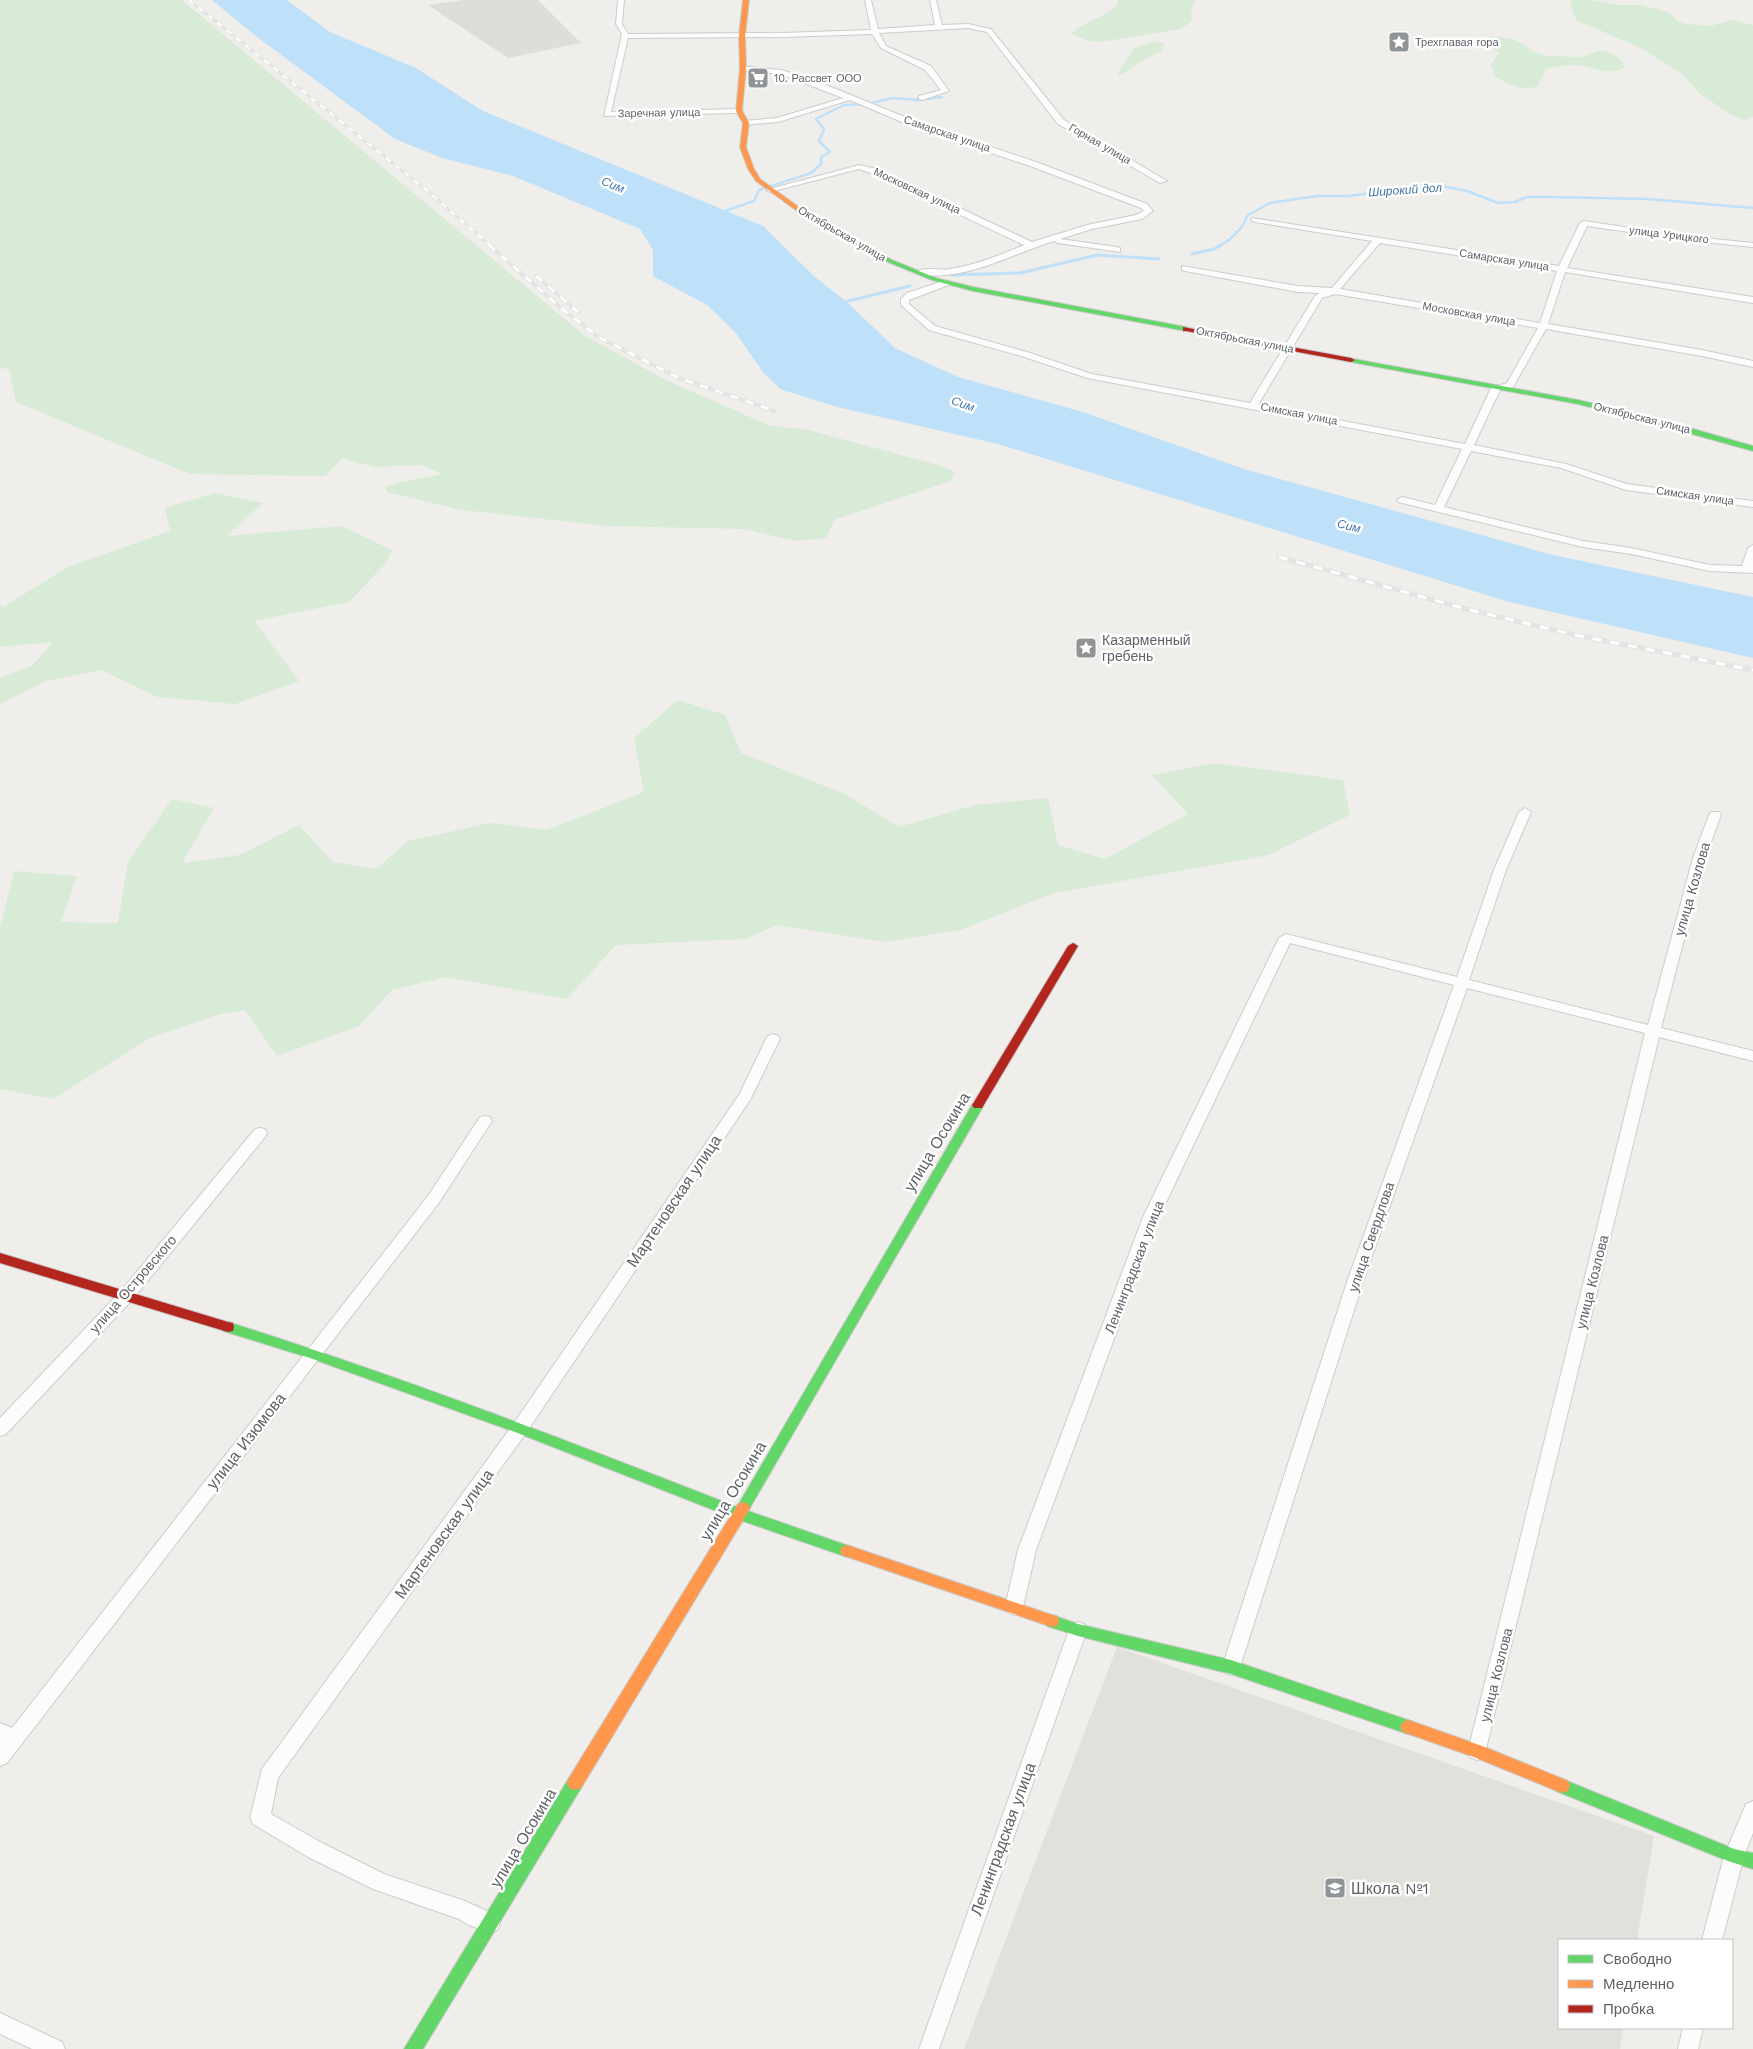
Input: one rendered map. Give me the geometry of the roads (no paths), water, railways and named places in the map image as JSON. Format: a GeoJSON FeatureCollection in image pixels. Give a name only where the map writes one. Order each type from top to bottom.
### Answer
{"type":"FeatureCollection","features":[{"type":"Feature","properties":{"kind":"main road"},"geometry":{"type":"LineString","coordinates":[[746,0],[742,36],[743,68],[739,111],[746,123]]}},
{"type":"Feature","properties":{"kind":"main road","name":"Октябрьская улица"},"geometry":{"type":"LineString","coordinates":[[746,123],[743,147],[751,169],[758,180],[770,190],[802,212],[866,249],[890,261],[946,283],[1578,402],[1659,422],[1753,449]]}},
{"type":"Feature","properties":{"kind":"main road","name":"улица Осокина"},"geometry":{"type":"LineString","coordinates":[[413,2049],[739,1514],[947,1157],[1073,946]]}},
{"type":"Feature","properties":{"kind":"main road"},"geometry":{"type":"LineString","coordinates":[[0,1258],[127,1294],[314,1354],[520,1428],[739,1514],[1078,1630],[1231,1667],[1478,1751],[1734,1856],[1753,1861]]}},
{"type":"Feature","properties":{"kind":"street","name":"Заречная улица"},"geometry":{"type":"LineString","coordinates":[[621,0],[619,24],[625,36],[607,114],[739,111]]}},
{"type":"Feature","properties":{"kind":"street"},"geometry":{"type":"LineString","coordinates":[[868,0],[875,32],[883,47],[928,68],[944,91],[922,98]]}},
{"type":"Feature","properties":{"kind":"street"},"geometry":{"type":"LineString","coordinates":[[625,36],[742,36],[875,32],[939,27],[932,0]]}},
{"type":"Feature","properties":{"kind":"street","name":"Горная улица"},"geometry":{"type":"LineString","coordinates":[[939,27],[968,26],[989,30],[1061,122],[1163,180]]}},
{"type":"Feature","properties":{"kind":"street","name":"Самарская улица"},"geometry":{"type":"LineString","coordinates":[[743,68],[780,72],[806,80],[919,126],[1033,164],[1144,206],[1149,210],[1139,216],[1090,227],[1050,240]]}},
{"type":"Feature","properties":{"kind":"street"},"geometry":{"type":"LineString","coordinates":[[746,123],[778,120],[850,98]]}},
{"type":"Feature","properties":{"kind":"street","name":"Московская улица"},"geometry":{"type":"LineString","coordinates":[[770,190],[859,167],[874,171],[1031,245]]}},
{"type":"Feature","properties":{"kind":"street","name":"Самарская улица"},"geometry":{"type":"LineString","coordinates":[[1255,220],[1753,300]]}},
{"type":"Feature","properties":{"kind":"street","name":"улица Урицкого"},"geometry":{"type":"LineString","coordinates":[[1562,269],[1584,223],[1685,238],[1753,245]]}},
{"type":"Feature","properties":{"kind":"street"},"geometry":{"type":"LineString","coordinates":[[920,272],[948,272],[982,265],[1031,245],[1050,240],[1117,250]]}},
{"type":"Feature","properties":{"kind":"street"},"geometry":{"type":"LineString","coordinates":[[1253,406],[1318,296],[1334,291],[1378,240]]}},
{"type":"Feature","properties":{"kind":"street","name":"Московская улица"},"geometry":{"type":"LineString","coordinates":[[1185,268],[1298,289],[1334,291],[1753,364]]}},
{"type":"Feature","properties":{"kind":"street"},"geometry":{"type":"LineString","coordinates":[[1439,508],[1496,388],[1510,385],[1542,327],[1562,269]]}},
{"type":"Feature","properties":{"kind":"street","name":"Симская улица"},"geometry":{"type":"LineString","coordinates":[[946,283],[910,295],[905,299],[904,305],[932,328],[1024,354],[1090,376],[1563,466],[1626,487],[1753,504]]}},
{"type":"Feature","properties":{"kind":"street"},"geometry":{"type":"LineString","coordinates":[[1402,500],[1583,544],[1632,551],[1710,568],[1750,569],[1753,548]]}},
{"type":"Feature","properties":{"kind":"street","name":"улица Свердлова"},"geometry":{"type":"LineString","coordinates":[[1231,1667],[1356,1280],[1500,870],[1525,812]]}},
{"type":"Feature","properties":{"kind":"street","name":"улица Козлова"},"geometry":{"type":"LineString","coordinates":[[1478,1751],[1653,1031],[1699,858],[1715,815]]}},
{"type":"Feature","properties":{"kind":"street","name":"Ленинградская улица"},"geometry":{"type":"LineString","coordinates":[[1014,1607],[1027,1550],[1152,1217],[1286,938],[1462,982]]}},
{"type":"Feature","properties":{"kind":"street"},"geometry":{"type":"LineString","coordinates":[[1462,982],[1753,1056]]}},
{"type":"Feature","properties":{"kind":"street","name":"Мартеновская улица"},"geometry":{"type":"LineString","coordinates":[[490,1923],[464,1911],[380,1882],[315,1850],[260,1818],[269,1775],[520,1428],[745,1097],[773,1039]]}},
{"type":"Feature","properties":{"kind":"street","name":"улица Изюмова"},"geometry":{"type":"LineString","coordinates":[[0,1757],[7,1735],[314,1354],[433,1200],[485,1121]]}},
{"type":"Feature","properties":{"kind":"street","name":"улица Островского"},"geometry":{"type":"LineString","coordinates":[[0,1429],[127,1294],[260,1133]]}},
{"type":"Feature","properties":{"kind":"street","name":"Ленинградская улица"},"geometry":{"type":"LineString","coordinates":[[929,2049],[1078,1630]]}},
{"type":"Feature","properties":{"kind":"street"},"geometry":{"type":"LineString","coordinates":[[1712,1939],[1734,1856],[1753,1810]]}},
{"type":"Feature","properties":{"kind":"street"},"geometry":{"type":"LineString","coordinates":[[0,2023],[55,2049]]}},
{"type":"Feature","properties":{"kind":"street"},"geometry":{"type":"LineString","coordinates":[[1688,2049],[1693,2029]]}},
{"type":"Feature","properties":{"kind":"water","name":"Сим"},"geometry":{"type":"Polygon","coordinates":[[[212,0],[287,0],[330,32],[416,68],[483,111],[763,226],[815,277],[847,302],[895,348],[958,377],[1083,412],[1244,469],[1553,555],[1753,597],[1753,658],[1509,602],[998,444],[837,407],[780,389],[763,372],[735,332],[707,305],[653,276],[653,250],[640,229],[513,176],[442,158],[395,139],[257,37],[212,0]]]}},
{"type":"Feature","properties":{"kind":"waterway"},"geometry":{"type":"LineString","coordinates":[[722,212],[754,201],[759,190],[811,173],[821,164],[821,157],[830,152],[819,141],[824,129],[816,119],[844,105],[867,104],[892,98],[918,100],[942,97]]}},
{"type":"Feature","properties":{"kind":"waterway","name":"Широкий дол"},"geometry":{"type":"LineString","coordinates":[[1218,246],[1228,241],[1241,228],[1248,215],[1270,203],[1317,196],[1348,196],[1437,185],[1467,191],[1498,203],[1515,202],[1527,197],[1548,197],[1648,199],[1753,208]]}},
{"type":"Feature","properties":{"kind":"waterway","name":"Широкий дол"},"geometry":{"type":"LineString","coordinates":[[1192,254],[1214,249],[1221,245]]}},
{"type":"Feature","properties":{"kind":"waterway"},"geometry":{"type":"LineString","coordinates":[[952,275],[1020,273],[1097,255],[1159,259]]}},
{"type":"Feature","properties":{"kind":"waterway"},"geometry":{"type":"LineString","coordinates":[[840,303],[910,286]]}},
{"type":"Feature","properties":{"kind":"railway"},"geometry":{"type":"LineString","coordinates":[[189,0],[424,188],[491,246]]}},
{"type":"Feature","properties":{"kind":"railway"},"geometry":{"type":"LineString","coordinates":[[489,245],[561,308],[600,338],[679,378],[775,411]]}},
{"type":"Feature","properties":{"kind":"railway"},"geometry":{"type":"LineString","coordinates":[[536,276],[578,312]]}},
{"type":"Feature","properties":{"kind":"railway"},"geometry":{"type":"LineString","coordinates":[[1279,557],[1466,609],[1580,636],[1753,670]]}},
{"type":"Feature","properties":{"kind":"place","name":"Трехглавая гора"},"geometry":{"type":"Point","coordinates":[1399,42]}},
{"type":"Feature","properties":{"kind":"place","name":"10. Рассвет ООО"},"geometry":{"type":"Point","coordinates":[758,78]}},
{"type":"Feature","properties":{"kind":"place","name":"Казарменный гребень"},"geometry":{"type":"Point","coordinates":[1086,648]}},
{"type":"Feature","properties":{"kind":"place","name":"Школа №1"},"geometry":{"type":"Point","coordinates":[1335,1888]}}]}
